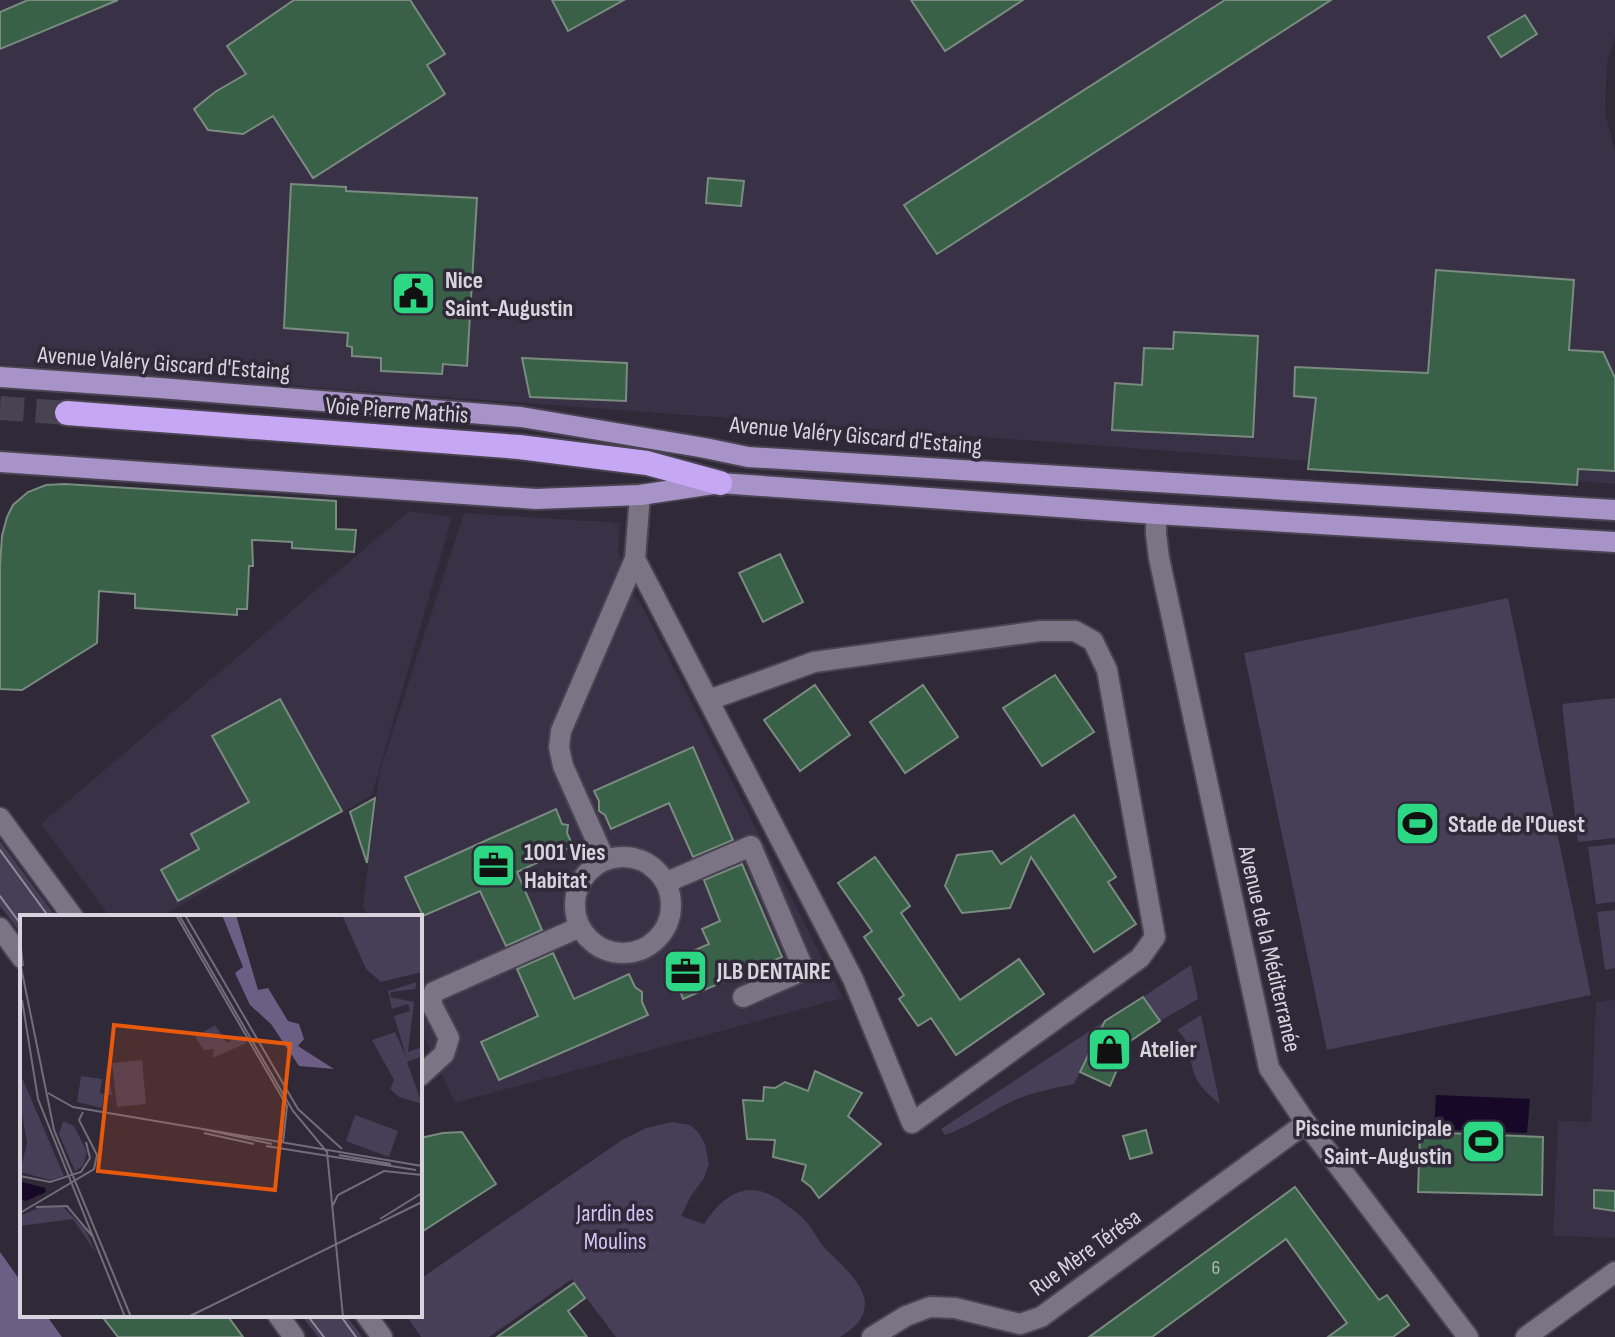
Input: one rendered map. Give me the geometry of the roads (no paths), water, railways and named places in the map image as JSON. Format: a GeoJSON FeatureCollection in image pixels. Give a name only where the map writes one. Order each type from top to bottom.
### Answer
{"type":"FeatureCollection","features":[{"type":"Feature","properties":{"kind":"highway","name":"Voie Pierre Mathis"},"geometry":{"type":"LineString","coordinates":[[67,413],[519,447],[647,463],[720,483]]}},
{"type":"Feature","properties":{"kind":"main road","name":"Avenue Valéry Giscard d'Estaing"},"geometry":{"type":"LineString","coordinates":[[0,377],[521,417],[748,457],[1615,510]]}},
{"type":"Feature","properties":{"kind":"main road"},"geometry":{"type":"LineString","coordinates":[[0,462],[536,499],[640,495],[720,483],[1615,542]]}},
{"type":"Feature","properties":{"kind":"street"},"geometry":{"type":"LineString","coordinates":[[605,860],[563,766],[559,747],[561,731],[635,559],[640,495]]}},
{"type":"Feature","properties":{"kind":"street","name":"Avenue de la Méditerranée"},"geometry":{"type":"LineString","coordinates":[[1156,514],[1159,558],[1269,1068],[1306,1123],[1468,1337]]}},
{"type":"Feature","properties":{"kind":"street"},"geometry":{"type":"LineString","coordinates":[[635,559],[853,979],[912,1123],[1140,958],[1155,937],[1107,670],[1093,641],[1075,631],[1040,631],[814,662],[709,700]]}},
{"type":"Feature","properties":{"kind":"street"},"geometry":{"type":"LineString","coordinates":[[0,818],[72,915]]}},
{"type":"Feature","properties":{"kind":"street"},"geometry":{"type":"LineString","coordinates":[[667,882],[751,846],[804,970],[743,997]]}},
{"type":"Feature","properties":{"kind":"street"},"geometry":{"type":"LineString","coordinates":[[619,856],[633,857],[658,870],[667,882],[672,896],[672,912],[658,939],[646,948],[631,953],[616,953],[589,939],[580,927],[575,912],[575,896],[591,868],[605,860],[619,856]]}},
{"type":"Feature","properties":{"kind":"street"},"geometry":{"type":"LineString","coordinates":[[422,1074],[444,1054],[449,1038],[431,1003],[434,992],[580,927]]}},
{"type":"Feature","properties":{"kind":"street"},"geometry":{"type":"LineString","coordinates":[[0,928],[20,955]]}},
{"type":"Feature","properties":{"kind":"street","name":"Rue Mère Térésa"},"geometry":{"type":"LineString","coordinates":[[872,1337],[906,1316],[930,1307],[955,1308],[1020,1324],[1041,1317],[1306,1123]]}},
{"type":"Feature","properties":{"kind":"street"},"geometry":{"type":"LineString","coordinates":[[1526,1337],[1615,1272]]}},
{"type":"Feature","properties":{"kind":"street"},"geometry":{"type":"LineString","coordinates":[[279,1317],[294,1337]]}},
{"type":"Feature","properties":{"kind":"street"},"geometry":{"type":"LineString","coordinates":[[367,1317],[382,1337]]}},
{"type":"Feature","properties":{"kind":"tunnel"},"geometry":{"type":"LineString","coordinates":[[0,408],[67,413]]}},
{"type":"Feature","properties":{"kind":"tram line"},"geometry":{"type":"LineString","coordinates":[[0,850],[48,915]]}},
{"type":"Feature","properties":{"kind":"tram line"},"geometry":{"type":"LineString","coordinates":[[0,896],[20,923]]}},
{"type":"Feature","properties":{"kind":"tram line"},"geometry":{"type":"LineString","coordinates":[[309,1317],[324,1337]]}},
{"type":"Feature","properties":{"kind":"tram line"},"geometry":{"type":"LineString","coordinates":[[341,1317],[356,1337]]}},
{"type":"Feature","properties":{"kind":"place","name":"Nice Saint-Augustin"},"geometry":{"type":"Point","coordinates":[414,294]}},
{"type":"Feature","properties":{"kind":"place","name":"Stade de l'Ouest"},"geometry":{"type":"Point","coordinates":[1417,824]}},
{"type":"Feature","properties":{"kind":"place","name":"1001 Vies Habitat"},"geometry":{"type":"Point","coordinates":[493,866]}},
{"type":"Feature","properties":{"kind":"place","name":"JLB DENTAIRE"},"geometry":{"type":"Point","coordinates":[686,971]}},
{"type":"Feature","properties":{"kind":"place","name":"Atelier"},"geometry":{"type":"Point","coordinates":[1109,1049]}},
{"type":"Feature","properties":{"kind":"place","name":"Piscine municipale Saint-Augustin"},"geometry":{"type":"Point","coordinates":[1483,1142]}},
{"type":"Feature","properties":{"kind":"park label","name":"Jardin des Moulins"},"geometry":{"type":"Point","coordinates":[615,1227]}}]}
